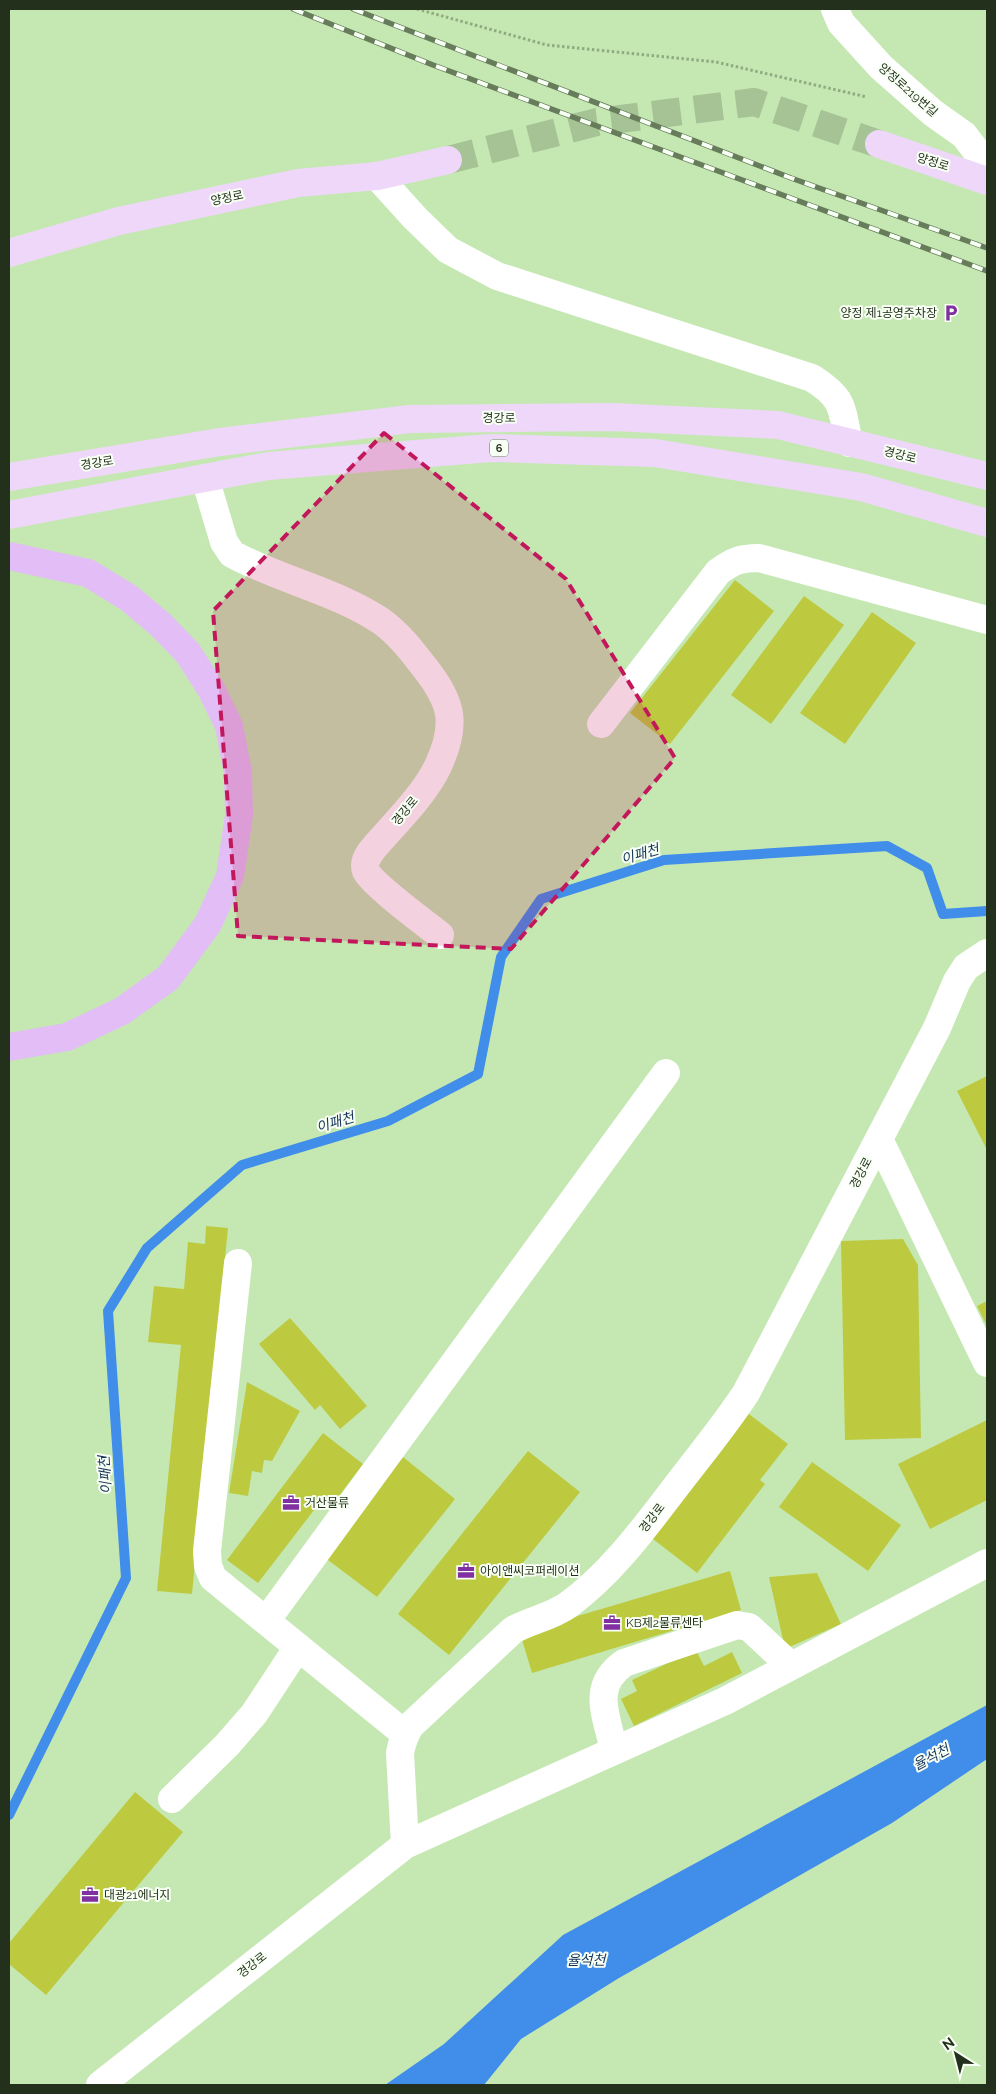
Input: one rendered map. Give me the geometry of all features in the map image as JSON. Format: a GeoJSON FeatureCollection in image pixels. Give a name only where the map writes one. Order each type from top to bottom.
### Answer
{"type":"FeatureCollection","features":[{"type":"Feature","properties":{"kind":"highway"},"geometry":{"type":"LineString","coordinates":[[9,556],[88,573],[129,598],[161,625],[188,654],[211,689],[229,726],[238,773],[239,816],[230,876],[208,924],[168,978],[122,1011],[67,1037],[9,1047]]}},
{"type":"Feature","properties":{"kind":"main road","name":"양정로"},"geometry":{"type":"LineString","coordinates":[[879,144],[987,181]]}},
{"type":"Feature","properties":{"kind":"main road","name":"양정로"},"geometry":{"type":"LineString","coordinates":[[9,253],[119,221],[298,183],[376,176],[448,160]]}},
{"type":"Feature","properties":{"kind":"main road","name":"경강로"},"geometry":{"type":"LineString","coordinates":[[9,477],[220,442],[410,418],[612,417],[778,426],[987,476]]}},
{"type":"Feature","properties":{"kind":"main road","name":"6"},"geometry":{"type":"LineString","coordinates":[[9,515],[268,466],[491,448],[655,453],[862,487],[987,523]]}},
{"type":"Feature","properties":{"kind":"street","name":"양정로219번길"},"geometry":{"type":"LineString","coordinates":[[835,9],[841,23],[881,67],[933,113],[964,135],[987,165]]}},
{"type":"Feature","properties":{"kind":"street"},"geometry":{"type":"LineString","coordinates":[[376,176],[448,250],[497,276],[812,378],[829,389],[840,402],[849,443]]}},
{"type":"Feature","properties":{"kind":"street","name":"경강로"},"geometry":{"type":"LineString","coordinates":[[205,478],[224,542],[232,554],[359,608],[382,622],[400,637],[441,688],[449,708],[450,726],[437,767],[420,793],[366,858],[365,866],[372,879],[440,935]]}},
{"type":"Feature","properties":{"kind":"street"},"geometry":{"type":"LineString","coordinates":[[601,724],[718,572],[733,561],[745,558],[759,558],[987,620]]}},
{"type":"Feature","properties":{"kind":"street","name":"경강로"},"geometry":{"type":"LineString","coordinates":[[405,1734],[410,1726],[513,1630],[525,1623],[547,1617],[567,1606],[595,1582],[642,1531],[729,1418],[746,1393],[937,1028],[957,981],[966,967],[987,953]]}},
{"type":"Feature","properties":{"kind":"street"},"geometry":{"type":"LineString","coordinates":[[266,1621],[666,1074]]}},
{"type":"Feature","properties":{"kind":"street","name":"경강로"},"geometry":{"type":"LineString","coordinates":[[879,1139],[987,1363]]}},
{"type":"Feature","properties":{"kind":"street"},"geometry":{"type":"LineString","coordinates":[[238,1263],[207,1551],[208,1566],[213,1578],[405,1734],[402,1739],[400,1753],[405,1845]]}},
{"type":"Feature","properties":{"kind":"street","name":"경강로"},"geometry":{"type":"LineString","coordinates":[[100,2085],[405,1845],[726,1701],[987,1563]]}},
{"type":"Feature","properties":{"kind":"street"},"geometry":{"type":"LineString","coordinates":[[614,1751],[603,1697],[604,1684],[613,1670],[624,1663],[737,1625],[749,1627],[791,1666]]}},
{"type":"Feature","properties":{"kind":"street"},"geometry":{"type":"LineString","coordinates":[[172,1799],[227,1745],[254,1714],[298,1647]]}},
{"type":"Feature","properties":{"kind":"path"},"geometry":{"type":"LineString","coordinates":[[417,9],[547,45],[716,62],[877,100]]}},
{"type":"Feature","properties":{"kind":"highlighted area"},"geometry":{"type":"Polygon","coordinates":[[[384,433],[566,579],[675,758],[511,949],[238,936],[213,611],[384,433]]]}},
{"type":"Feature","properties":{"kind":"water","name":"율석천"},"geometry":{"type":"Polygon","coordinates":[[[987,1705],[987,1759],[892,1823],[619,1978],[521,2039],[484,2085],[385,2085],[444,2044],[563,1935],[987,1705]]]}},
{"type":"Feature","properties":{"kind":"building"},"geometry":{"type":"Polygon","coordinates":[[[735,580],[774,611],[670,744],[630,713],[735,580]]]}},
{"type":"Feature","properties":{"kind":"building"},"geometry":{"type":"Polygon","coordinates":[[[804,596],[844,625],[771,724],[731,695],[804,596]]]}},
{"type":"Feature","properties":{"kind":"building"},"geometry":{"type":"Polygon","coordinates":[[[872,612],[916,643],[845,744],[800,713],[872,612]]]}},
{"type":"Feature","properties":{"kind":"building"},"geometry":{"type":"Polygon","coordinates":[[[987,1076],[987,1150],[957,1091],[987,1076]]]}},
{"type":"Feature","properties":{"kind":"building"},"geometry":{"type":"Polygon","coordinates":[[[206,1226],[228,1228],[192,1594],[157,1591],[181,1345],[148,1342],[154,1286],[184,1289],[188,1242],[205,1244],[206,1226]]]}},
{"type":"Feature","properties":{"kind":"building"},"geometry":{"type":"Polygon","coordinates":[[[903,1239],[918,1265],[921,1438],[845,1440],[841,1241],[903,1239]]]}},
{"type":"Feature","properties":{"kind":"building"},"geometry":{"type":"Polygon","coordinates":[[[987,1301],[987,1326],[977,1306],[987,1301]]]}},
{"type":"Feature","properties":{"kind":"building"},"geometry":{"type":"Polygon","coordinates":[[[290,1318],[367,1406],[340,1429],[320,1405],[315,1410],[259,1344],[290,1318]]]}},
{"type":"Feature","properties":{"kind":"building"},"geometry":{"type":"Polygon","coordinates":[[[247,1382],[300,1411],[272,1461],[264,1460],[262,1473],[252,1471],[248,1496],[229,1493],[247,1382]]]}},
{"type":"Feature","properties":{"kind":"building"},"geometry":{"type":"Polygon","coordinates":[[[745,1411],[788,1444],[760,1480],[765,1484],[697,1573],[649,1536],[745,1411]]]}},
{"type":"Feature","properties":{"kind":"building"},"geometry":{"type":"Polygon","coordinates":[[[987,1420],[987,1500],[930,1529],[898,1464],[987,1420]]]}},
{"type":"Feature","properties":{"kind":"building"},"geometry":{"type":"Polygon","coordinates":[[[323,1433],[363,1464],[330,1508],[321,1501],[258,1583],[227,1560],[323,1433]]]}},
{"type":"Feature","properties":{"kind":"building"},"geometry":{"type":"Polygon","coordinates":[[[528,1451],[580,1492],[449,1655],[398,1614],[528,1451]]]}},
{"type":"Feature","properties":{"kind":"building"},"geometry":{"type":"Polygon","coordinates":[[[403,1457],[455,1499],[377,1597],[324,1557],[403,1457]]]}},
{"type":"Feature","properties":{"kind":"building"},"geometry":{"type":"Polygon","coordinates":[[[812,1462],[901,1525],[868,1571],[779,1507],[812,1462]]]}},
{"type":"Feature","properties":{"kind":"building"},"geometry":{"type":"Polygon","coordinates":[[[730,1571],[741,1610],[532,1673],[520,1633],[730,1571]]]}},
{"type":"Feature","properties":{"kind":"building"},"geometry":{"type":"Polygon","coordinates":[[[817,1573],[841,1624],[785,1649],[769,1577],[817,1573]]]}},
{"type":"Feature","properties":{"kind":"building"},"geometry":{"type":"Polygon","coordinates":[[[696,1650],[704,1666],[732,1652],[742,1673],[634,1726],[621,1699],[637,1691],[632,1680],[696,1650]]]}},
{"type":"Feature","properties":{"kind":"building"},"geometry":{"type":"Polygon","coordinates":[[[135,1792],[183,1832],[46,1995],[9,1964],[9,1943],[135,1792]]]}},
{"type":"Feature","properties":{"kind":"waterway","name":"이패천"},"geometry":{"type":"LineString","coordinates":[[9,1815],[126,1578],[108,1311],[147,1248],[242,1165],[388,1121],[478,1074],[501,957],[541,899],[664,860],[887,846],[927,868],[943,914],[987,911]]}},
{"type":"Feature","properties":{"kind":"tunnel"},"geometry":{"type":"LineString","coordinates":[[448,160],[597,122],[754,102],[879,144]]}},
{"type":"Feature","properties":{"kind":"railway"},"geometry":{"type":"LineString","coordinates":[[293,9],[433,65],[987,271]]}},
{"type":"Feature","properties":{"kind":"railway"},"geometry":{"type":"LineString","coordinates":[[353,9],[791,178],[987,248]]}},
{"type":"Feature","properties":{"kind":"place","name":"양정 제1공영주차장"},"geometry":{"type":"Point","coordinates":[951,313]}},
{"type":"Feature","properties":{"kind":"place","name":"거산물류"},"geometry":{"type":"Point","coordinates":[291,1503]}},
{"type":"Feature","properties":{"kind":"place","name":"아이앤씨코퍼레이션"},"geometry":{"type":"Point","coordinates":[466,1571]}},
{"type":"Feature","properties":{"kind":"place","name":"KB제2물류센타"},"geometry":{"type":"Point","coordinates":[612,1623]}},
{"type":"Feature","properties":{"kind":"place","name":"대광21에너지"},"geometry":{"type":"Point","coordinates":[90,1895]}}]}
